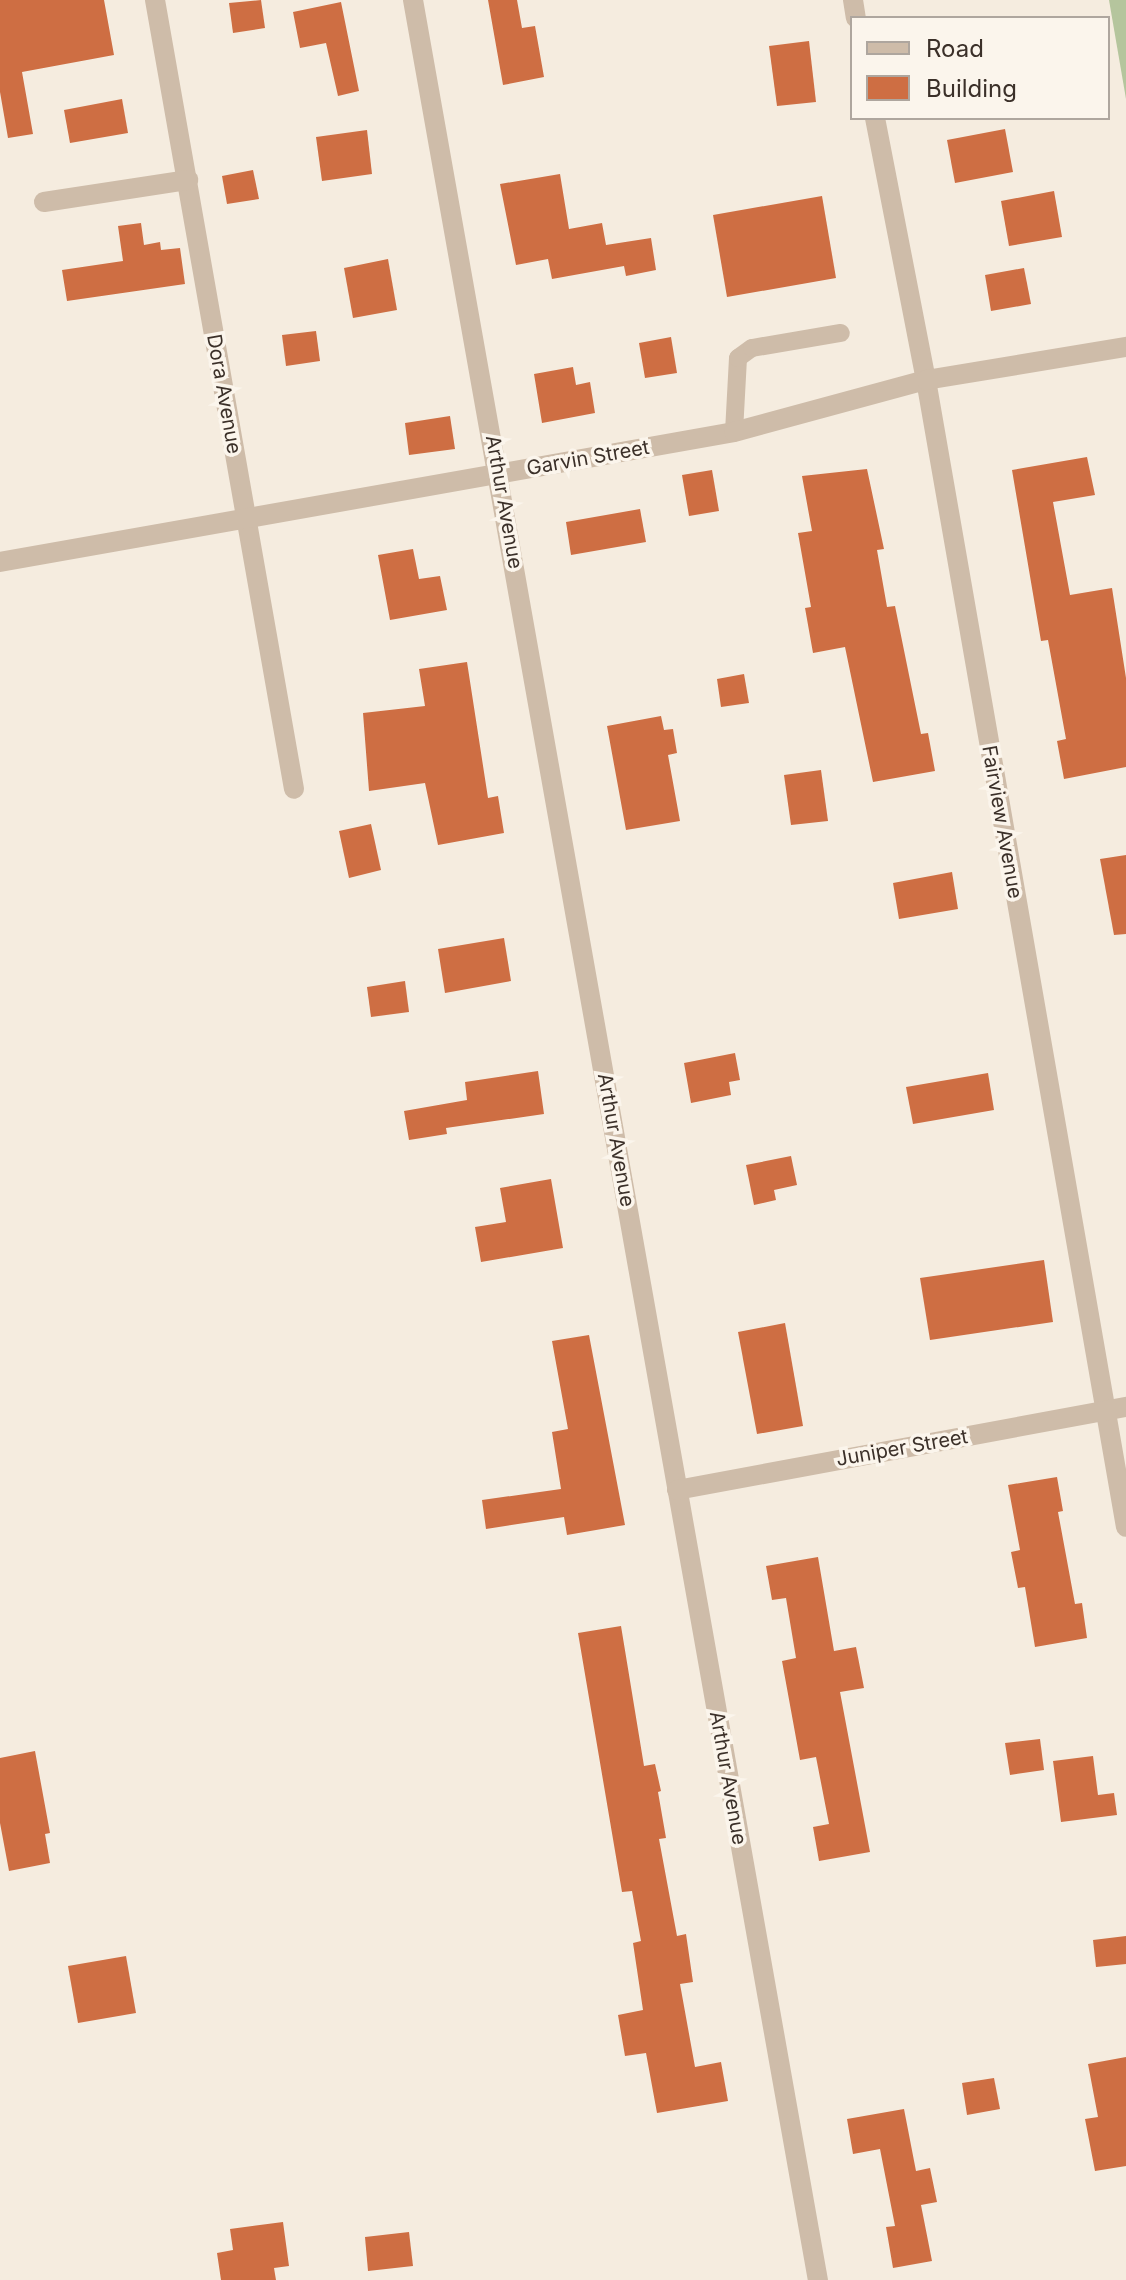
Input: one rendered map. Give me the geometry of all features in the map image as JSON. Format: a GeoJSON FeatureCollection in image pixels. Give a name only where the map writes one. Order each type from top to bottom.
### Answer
{"type":"FeatureCollection","features":[{"type":"Feature","properties":{"kind":"street","name":"Dora Avenue"},"geometry":{"type":"LineString","coordinates":[[155,0],[294,789]]}},
{"type":"Feature","properties":{"kind":"street","name":"Arthur Avenue"},"geometry":{"type":"LineString","coordinates":[[413,0],[818,2280]]}},
{"type":"Feature","properties":{"kind":"street","name":"Fairview Avenue"},"geometry":{"type":"LineString","coordinates":[[875,120],[926,380],[1126,1527]]}},
{"type":"Feature","properties":{"kind":"street"},"geometry":{"type":"LineString","coordinates":[[44,202],[188,180]]}},
{"type":"Feature","properties":{"kind":"street","name":"Garvin Street"},"geometry":{"type":"LineString","coordinates":[[0,562],[734,432],[926,380],[1126,347]]}},
{"type":"Feature","properties":{"kind":"street","name":"Juniper Street"},"geometry":{"type":"LineString","coordinates":[[677,1490],[1126,1407]]}},
{"type":"Feature","properties":{"kind":"lane"},"geometry":{"type":"LineString","coordinates":[[734,432],[738,358],[752,348],[841,333]]}},
{"type":"Feature","properties":{"kind":"green space"},"geometry":{"type":"Polygon","coordinates":[[[1109,0],[1126,0],[1126,99],[1109,0]]]}},
{"type":"Feature","properties":{"kind":"building"},"geometry":{"type":"Polygon","coordinates":[[[0,0],[104,0],[114,55],[22,72],[33,134],[8,138],[0,92],[0,0]]]}},
{"type":"Feature","properties":{"kind":"building"},"geometry":{"type":"Polygon","coordinates":[[[261,0],[265,28],[233,33],[229,3],[261,0]]]}},
{"type":"Feature","properties":{"kind":"building"},"geometry":{"type":"Polygon","coordinates":[[[488,0],[517,0],[522,28],[535,26],[544,77],[503,85],[488,0]]]}},
{"type":"Feature","properties":{"kind":"building"},"geometry":{"type":"Polygon","coordinates":[[[341,2],[359,91],[338,96],[326,43],[300,48],[293,12],[341,2]]]}},
{"type":"Feature","properties":{"kind":"building"},"geometry":{"type":"Polygon","coordinates":[[[809,41],[816,102],[777,106],[769,46],[809,41]]]}},
{"type":"Feature","properties":{"kind":"building"},"geometry":{"type":"Polygon","coordinates":[[[122,99],[128,133],[70,143],[64,110],[122,99]]]}},
{"type":"Feature","properties":{"kind":"building"},"geometry":{"type":"Polygon","coordinates":[[[1005,129],[1013,172],[955,183],[947,140],[1005,129]]]}},
{"type":"Feature","properties":{"kind":"building"},"geometry":{"type":"Polygon","coordinates":[[[367,130],[372,174],[322,181],[316,137],[367,130]]]}},
{"type":"Feature","properties":{"kind":"building"},"geometry":{"type":"Polygon","coordinates":[[[253,170],[259,199],[227,204],[222,176],[253,170]]]}},
{"type":"Feature","properties":{"kind":"building"},"geometry":{"type":"Polygon","coordinates":[[[560,174],[569,229],[602,223],[606,245],[651,238],[656,270],[626,276],[624,266],[552,279],[548,259],[516,265],[500,184],[560,174]]]}},
{"type":"Feature","properties":{"kind":"building"},"geometry":{"type":"Polygon","coordinates":[[[1054,191],[1062,237],[1009,246],[1001,201],[1054,191]]]}},
{"type":"Feature","properties":{"kind":"building"},"geometry":{"type":"Polygon","coordinates":[[[822,196],[836,278],[727,297],[713,215],[822,196]]]}},
{"type":"Feature","properties":{"kind":"building"},"geometry":{"type":"Polygon","coordinates":[[[141,223],[144,245],[160,242],[161,250],[180,248],[185,284],[67,301],[62,270],[123,261],[118,226],[141,223]]]}},
{"type":"Feature","properties":{"kind":"building"},"geometry":{"type":"Polygon","coordinates":[[[388,259],[397,310],[353,318],[344,268],[388,259]]]}},
{"type":"Feature","properties":{"kind":"building"},"geometry":{"type":"Polygon","coordinates":[[[1024,268],[1031,304],[991,311],[985,275],[1024,268]]]}},
{"type":"Feature","properties":{"kind":"building"},"geometry":{"type":"Polygon","coordinates":[[[316,331],[320,361],[286,366],[282,335],[316,331]]]}},
{"type":"Feature","properties":{"kind":"building"},"geometry":{"type":"Polygon","coordinates":[[[671,337],[677,373],[645,378],[639,343],[671,337]]]}},
{"type":"Feature","properties":{"kind":"building"},"geometry":{"type":"Polygon","coordinates":[[[573,367],[576,385],[590,382],[595,413],[542,423],[534,374],[573,367]]]}},
{"type":"Feature","properties":{"kind":"building"},"geometry":{"type":"Polygon","coordinates":[[[450,416],[455,449],[409,455],[405,423],[450,416]]]}},
{"type":"Feature","properties":{"kind":"building"},"geometry":{"type":"Polygon","coordinates":[[[1087,457],[1095,495],[1053,502],[1070,595],[1112,588],[1126,678],[1126,767],[1064,779],[1057,741],[1066,739],[1048,640],[1041,641],[1012,470],[1087,457]]]}},
{"type":"Feature","properties":{"kind":"building"},"geometry":{"type":"Polygon","coordinates":[[[867,469],[884,549],[877,550],[887,607],[895,606],[921,734],[928,733],[935,771],[873,782],[845,647],[813,653],[805,608],[811,607],[798,533],[812,531],[802,476],[867,469]]]}},
{"type":"Feature","properties":{"kind":"building"},"geometry":{"type":"Polygon","coordinates":[[[712,470],[719,511],[689,516],[682,475],[712,470]]]}},
{"type":"Feature","properties":{"kind":"building"},"geometry":{"type":"Polygon","coordinates":[[[640,509],[646,542],[571,555],[566,522],[640,509]]]}},
{"type":"Feature","properties":{"kind":"building"},"geometry":{"type":"Polygon","coordinates":[[[413,549],[419,579],[440,576],[447,610],[390,620],[378,555],[413,549]]]}},
{"type":"Feature","properties":{"kind":"building"},"geometry":{"type":"Polygon","coordinates":[[[467,662],[488,798],[498,796],[504,833],[438,845],[425,783],[369,791],[363,713],[425,706],[419,669],[467,662]]]}},
{"type":"Feature","properties":{"kind":"building"},"geometry":{"type":"Polygon","coordinates":[[[744,674],[749,703],[721,707],[717,679],[744,674]]]}},
{"type":"Feature","properties":{"kind":"building"},"geometry":{"type":"Polygon","coordinates":[[[661,716],[664,730],[673,729],[677,753],[668,755],[680,821],[626,830],[607,726],[661,716]]]}},
{"type":"Feature","properties":{"kind":"building"},"geometry":{"type":"Polygon","coordinates":[[[821,770],[828,821],[791,825],[784,775],[821,770]]]}},
{"type":"Feature","properties":{"kind":"building"},"geometry":{"type":"Polygon","coordinates":[[[371,824],[381,870],[349,878],[339,831],[371,824]]]}},
{"type":"Feature","properties":{"kind":"building"},"geometry":{"type":"Polygon","coordinates":[[[1126,855],[1126,934],[1114,935],[1100,859],[1126,855]]]}},
{"type":"Feature","properties":{"kind":"building"},"geometry":{"type":"Polygon","coordinates":[[[952,872],[958,909],[899,919],[893,883],[952,872]]]}},
{"type":"Feature","properties":{"kind":"building"},"geometry":{"type":"Polygon","coordinates":[[[504,938],[511,981],[445,993],[438,949],[504,938]]]}},
{"type":"Feature","properties":{"kind":"building"},"geometry":{"type":"Polygon","coordinates":[[[405,981],[409,1012],[371,1017],[367,987],[405,981]]]}},
{"type":"Feature","properties":{"kind":"building"},"geometry":{"type":"Polygon","coordinates":[[[735,1053],[740,1080],[729,1082],[731,1095],[691,1103],[684,1063],[735,1053]]]}},
{"type":"Feature","properties":{"kind":"building"},"geometry":{"type":"Polygon","coordinates":[[[538,1071],[544,1114],[446,1128],[447,1134],[409,1140],[404,1111],[467,1100],[465,1082],[538,1071]]]}},
{"type":"Feature","properties":{"kind":"building"},"geometry":{"type":"Polygon","coordinates":[[[988,1073],[994,1110],[913,1124],[906,1087],[988,1073]]]}},
{"type":"Feature","properties":{"kind":"building"},"geometry":{"type":"Polygon","coordinates":[[[791,1156],[797,1185],[774,1190],[776,1200],[754,1205],[746,1165],[791,1156]]]}},
{"type":"Feature","properties":{"kind":"building"},"geometry":{"type":"Polygon","coordinates":[[[551,1179],[563,1248],[481,1262],[475,1227],[506,1222],[500,1188],[551,1179]]]}},
{"type":"Feature","properties":{"kind":"building"},"geometry":{"type":"Polygon","coordinates":[[[1044,1260],[1053,1322],[930,1340],[920,1278],[1044,1260]]]}},
{"type":"Feature","properties":{"kind":"building"},"geometry":{"type":"Polygon","coordinates":[[[785,1323],[803,1426],[757,1434],[738,1332],[785,1323]]]}},
{"type":"Feature","properties":{"kind":"building"},"geometry":{"type":"Polygon","coordinates":[[[589,1335],[625,1525],[567,1535],[564,1517],[486,1529],[482,1500],[561,1489],[552,1432],[568,1429],[552,1341],[589,1335]]]}},
{"type":"Feature","properties":{"kind":"building"},"geometry":{"type":"Polygon","coordinates":[[[1057,1477],[1063,1511],[1058,1512],[1075,1604],[1082,1603],[1087,1638],[1035,1647],[1025,1587],[1018,1588],[1011,1552],[1020,1550],[1008,1485],[1057,1477]]]}},
{"type":"Feature","properties":{"kind":"building"},"geometry":{"type":"Polygon","coordinates":[[[818,1557],[834,1651],[856,1647],[864,1688],[840,1692],[870,1852],[819,1861],[813,1827],[829,1824],[816,1757],[800,1760],[782,1661],[796,1658],[786,1598],[772,1600],[766,1566],[818,1557]]]}},
{"type":"Feature","properties":{"kind":"building"},"geometry":{"type":"Polygon","coordinates":[[[621,1626],[644,1766],[655,1764],[661,1791],[658,1792],[666,1838],[659,1839],[677,1936],[686,1934],[693,1982],[680,1984],[695,2067],[721,2062],[728,2101],[657,2113],[646,2053],[625,2056],[618,2015],[643,2010],[633,1943],[641,1941],[632,1891],[622,1892],[578,1633],[621,1626]]]}},
{"type":"Feature","properties":{"kind":"building"},"geometry":{"type":"Polygon","coordinates":[[[1040,1739],[1044,1770],[1010,1775],[1005,1743],[1040,1739]]]}},
{"type":"Feature","properties":{"kind":"building"},"geometry":{"type":"Polygon","coordinates":[[[35,1751],[50,1833],[45,1834],[50,1863],[9,1871],[0,1823],[0,1758],[35,1751]]]}},
{"type":"Feature","properties":{"kind":"building"},"geometry":{"type":"Polygon","coordinates":[[[1093,1756],[1098,1795],[1114,1793],[1117,1815],[1061,1822],[1053,1761],[1093,1756]]]}},
{"type":"Feature","properties":{"kind":"building"},"geometry":{"type":"Polygon","coordinates":[[[1126,1936],[1126,1964],[1096,1967],[1093,1940],[1126,1936]]]}},
{"type":"Feature","properties":{"kind":"building"},"geometry":{"type":"Polygon","coordinates":[[[126,1956],[136,2013],[78,2023],[68,1966],[126,1956]]]}},
{"type":"Feature","properties":{"kind":"building"},"geometry":{"type":"Polygon","coordinates":[[[1126,2057],[1126,2166],[1095,2171],[1085,2119],[1098,2117],[1088,2064],[1126,2057]]]}},
{"type":"Feature","properties":{"kind":"building"},"geometry":{"type":"Polygon","coordinates":[[[994,2078],[1000,2109],[967,2115],[962,2083],[994,2078]]]}},
{"type":"Feature","properties":{"kind":"building"},"geometry":{"type":"Polygon","coordinates":[[[904,2109],[916,2171],[930,2168],[937,2202],[921,2205],[932,2261],[893,2268],[886,2227],[895,2226],[880,2149],[853,2154],[847,2119],[904,2109]]]}},
{"type":"Feature","properties":{"kind":"building"},"geometry":{"type":"Polygon","coordinates":[[[283,2222],[289,2266],[274,2268],[276,2280],[221,2280],[217,2253],[233,2250],[230,2229],[283,2222]]]}},
{"type":"Feature","properties":{"kind":"building"},"geometry":{"type":"Polygon","coordinates":[[[409,2232],[413,2266],[368,2271],[365,2237],[409,2232]]]}}]}
